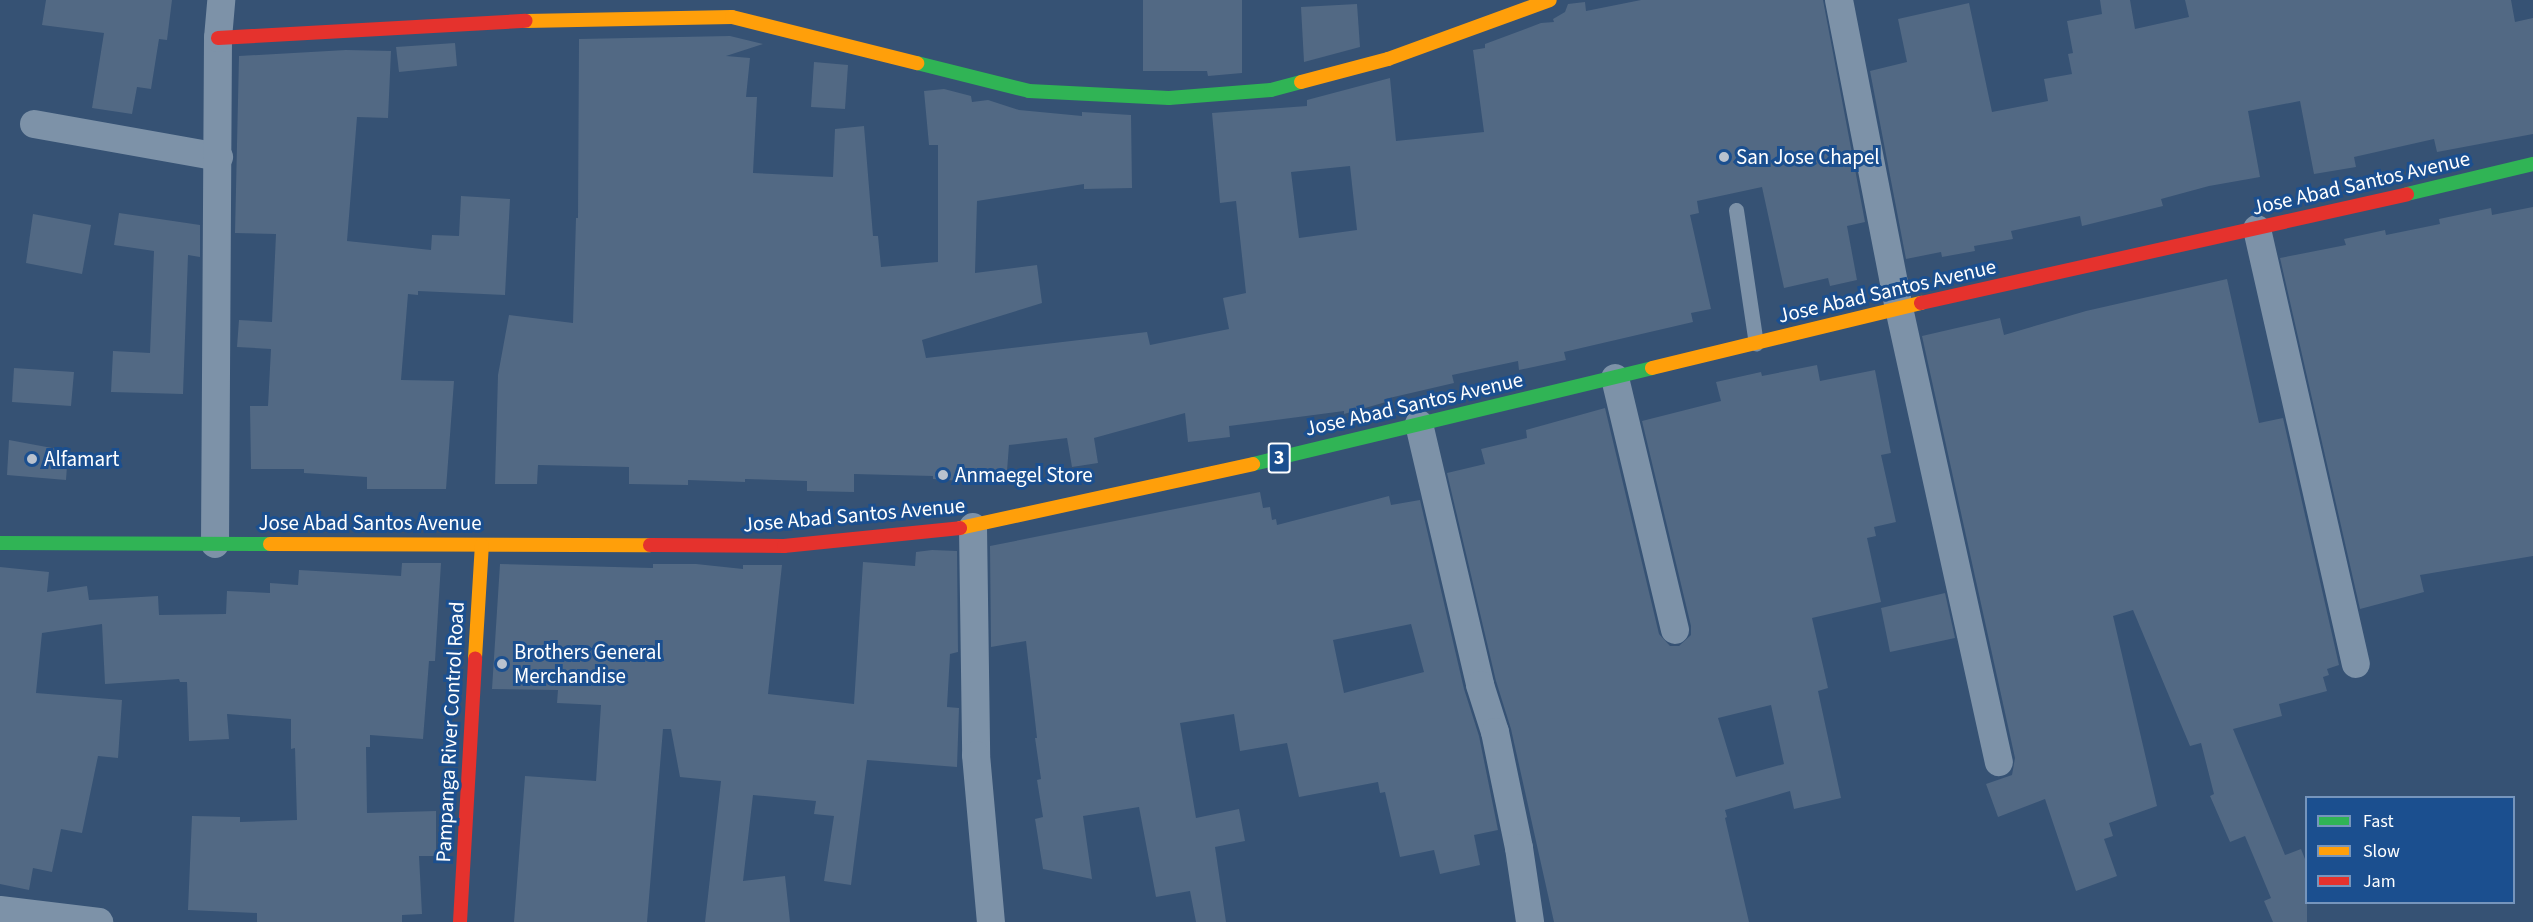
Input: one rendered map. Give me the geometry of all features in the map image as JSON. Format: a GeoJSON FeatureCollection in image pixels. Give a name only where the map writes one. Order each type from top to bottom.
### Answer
{"type":"FeatureCollection","features":[{"type":"Feature","properties":{"kind":"main road"},"geometry":{"type":"LineString","coordinates":[[218,38],[521,21],[732,17],[1029,91],[1169,98],[1271,90],[1388,60],[1550,0]]}},
{"type":"Feature","properties":{"kind":"main road","name":"Jose Abad Santos Avenue"},"geometry":{"type":"LineString","coordinates":[[0,543],[784,546],[973,526],[1615,378],[1899,308],[2257,229],[2533,164]]}},
{"type":"Feature","properties":{"kind":"main road","name":"Pampanga River Control Road"},"geometry":{"type":"LineString","coordinates":[[460,922],[482,545]]}},
{"type":"Feature","properties":{"kind":"street"},"geometry":{"type":"LineString","coordinates":[[214,544],[219,157],[218,38],[221,0]]}},
{"type":"Feature","properties":{"kind":"street"},"geometry":{"type":"LineString","coordinates":[[1839,0],[1899,308],[1999,762]]}},
{"type":"Feature","properties":{"kind":"street"},"geometry":{"type":"LineString","coordinates":[[34,124],[219,157]]}},
{"type":"Feature","properties":{"kind":"street"},"geometry":{"type":"LineString","coordinates":[[2257,229],[2356,664]]}},
{"type":"Feature","properties":{"kind":"street"},"geometry":{"type":"LineString","coordinates":[[1615,378],[1675,630]]}},
{"type":"Feature","properties":{"kind":"street"},"geometry":{"type":"LineString","coordinates":[[1419,424],[1480,685],[1495,732],[1519,848],[1530,922]]}},
{"type":"Feature","properties":{"kind":"street"},"geometry":{"type":"LineString","coordinates":[[973,526],[976,755],[991,922]]}},
{"type":"Feature","properties":{"kind":"street"},"geometry":{"type":"LineString","coordinates":[[0,910],[99,922]]}},
{"type":"Feature","properties":{"kind":"lane"},"geometry":{"type":"LineString","coordinates":[[1736,210],[1756,344]]}},
{"type":"Feature","properties":{"kind":"building"},"geometry":{"type":"Polygon","coordinates":[[[46,0],[172,0],[167,40],[159,39],[151,89],[137,87],[132,114],[92,108],[104,33],[42,25],[46,0]]]}},
{"type":"Feature","properties":{"kind":"building"},"geometry":{"type":"Polygon","coordinates":[[[1143,0],[1242,0],[1242,73],[1208,76],[1207,71],[1143,71],[1143,0]]]}},
{"type":"Feature","properties":{"kind":"building"},"geometry":{"type":"Polygon","coordinates":[[[1641,0],[1823,0],[1865,222],[1847,226],[1857,280],[1830,286],[1828,278],[1784,288],[1762,187],[1697,201],[1699,213],[1690,215],[1711,309],[1691,313],[1693,322],[1564,352],[1566,360],[1519,370],[1518,361],[1452,375],[1454,383],[1385,399],[1386,402],[1344,414],[1344,411],[1229,426],[1230,437],[1188,442],[1185,413],[1094,438],[1098,463],[1072,467],[1067,438],[1009,445],[1006,484],[933,479],[933,476],[854,474],[854,492],[807,491],[807,481],[745,479],[745,482],[688,480],[688,485],[629,484],[629,467],[538,465],[537,484],[495,484],[498,375],[509,315],[573,323],[576,218],[578,218],[579,39],[730,36],[763,44],[726,56],[750,58],[746,97],[757,97],[753,173],[833,177],[835,129],[864,126],[873,236],[878,236],[881,267],[938,262],[938,145],[929,145],[924,91],[944,89],[971,96],[972,102],[988,100],[1019,110],[1082,116],[1082,112],[1131,115],[1132,188],[1084,189],[1084,184],[977,201],[975,273],[1037,265],[1042,303],[922,340],[926,358],[1147,332],[1150,345],[1229,329],[1223,298],[1246,293],[1236,201],[1220,203],[1212,113],[1307,106],[1307,100],[1390,78],[1396,141],[1484,132],[1473,50],[1485,48],[1485,44],[1541,23],[1554,22],[1553,19],[1565,12],[1568,4],[1585,2],[1586,11],[1641,0]],[[1350,166],[1291,172],[1299,238],[1357,230],[1350,166]]]}},
{"type":"Feature","properties":{"kind":"building"},"geometry":{"type":"Polygon","coordinates":[[[2100,0],[2130,0],[2135,29],[2189,17],[2185,0],[2511,0],[2515,22],[2533,18],[2533,134],[2437,152],[2434,139],[2354,157],[2356,167],[2314,174],[2300,101],[2248,111],[2260,177],[2209,186],[2161,199],[2163,206],[2082,226],[2080,216],[2011,231],[2013,239],[1974,246],[1975,251],[1942,257],[1941,252],[1906,259],[1870,71],[1907,62],[1898,19],[1969,3],[1992,112],[2048,101],[2044,79],[2072,74],[2068,54],[2073,53],[2067,21],[2102,14],[2100,0]]]}},
{"type":"Feature","properties":{"kind":"building"},"geometry":{"type":"Polygon","coordinates":[[[1357,4],[1360,47],[1304,62],[1301,7],[1357,4]]]}},
{"type":"Feature","properties":{"kind":"building"},"geometry":{"type":"Polygon","coordinates":[[[455,43],[457,66],[399,72],[396,47],[455,43]]]}},
{"type":"Feature","properties":{"kind":"building"},"geometry":{"type":"Polygon","coordinates":[[[346,50],[391,51],[388,118],[357,117],[347,241],[431,250],[432,235],[459,236],[461,196],[510,199],[505,295],[418,291],[418,295],[408,294],[401,380],[454,381],[446,489],[367,489],[367,477],[304,473],[304,469],[251,469],[250,406],[268,406],[271,349],[237,347],[239,320],[272,322],[276,234],[235,233],[239,56],[346,50]]]}},
{"type":"Feature","properties":{"kind":"building"},"geometry":{"type":"Polygon","coordinates":[[[814,62],[848,65],[845,109],[811,107],[814,62]]]}},
{"type":"Feature","properties":{"kind":"building"},"geometry":{"type":"Polygon","coordinates":[[[2533,207],[2533,556],[2420,575],[2424,592],[2360,609],[2280,258],[2346,245],[2344,239],[2385,230],[2386,235],[2440,224],[2439,219],[2491,208],[2492,215],[2533,207]]]}},
{"type":"Feature","properties":{"kind":"building"},"geometry":{"type":"Polygon","coordinates":[[[119,213],[200,225],[200,257],[188,255],[183,394],[111,392],[113,351],[150,353],[154,251],[114,245],[119,213]]]}},
{"type":"Feature","properties":{"kind":"building"},"geometry":{"type":"Polygon","coordinates":[[[33,214],[91,225],[82,274],[26,263],[33,214]]]}},
{"type":"Feature","properties":{"kind":"building"},"geometry":{"type":"Polygon","coordinates":[[[2227,279],[2259,423],[2283,418],[2339,665],[2327,669],[2329,675],[2323,677],[2327,691],[2279,704],[2282,716],[2233,729],[2285,855],[2301,849],[2305,859],[2307,922],[2273,922],[2264,901],[2271,898],[2245,836],[2230,842],[2210,796],[2214,794],[2201,743],[2190,746],[2133,610],[2113,616],[2157,806],[2109,823],[2113,836],[2104,839],[2117,876],[2076,891],[2045,799],[1998,817],[1986,784],[2012,775],[2015,758],[1922,336],[2000,318],[2004,335],[2086,311],[2227,279]]]}},
{"type":"Feature","properties":{"kind":"building"},"geometry":{"type":"Polygon","coordinates":[[[1817,365],[1820,381],[1875,370],[1891,453],[1881,455],[1896,522],[1874,527],[1876,536],[1867,538],[1881,602],[1812,618],[1828,688],[1818,691],[1841,798],[1794,809],[1790,791],[1725,810],[1749,922],[1554,922],[1511,729],[1496,681],[1447,473],[1485,464],[1481,449],[1527,438],[1526,430],[1605,408],[1659,634],[1670,646],[1679,646],[1691,635],[1691,626],[1642,421],[1721,401],[1716,382],[1761,372],[1762,376],[1817,365]],[[1771,705],[1718,718],[1736,777],[1784,764],[1771,705]]]}},
{"type":"Feature","properties":{"kind":"building"},"geometry":{"type":"Polygon","coordinates":[[[14,368],[74,372],[71,406],[12,402],[14,368]]]}},
{"type":"Feature","properties":{"kind":"building"},"geometry":{"type":"Polygon","coordinates":[[[9,440],[68,451],[66,480],[7,475],[9,440]]]}},
{"type":"Feature","properties":{"kind":"building"},"geometry":{"type":"Polygon","coordinates":[[[1260,492],[1263,508],[1270,507],[1272,520],[1276,519],[1277,525],[1389,496],[1391,505],[1420,500],[1464,689],[1479,736],[1498,830],[1474,835],[1480,865],[1440,874],[1434,850],[1400,857],[1385,792],[1380,793],[1378,782],[1299,797],[1287,743],[1240,751],[1234,714],[1180,723],[1196,818],[1239,809],[1245,841],[1215,847],[1226,922],[1196,922],[1190,891],[1156,897],[1139,807],[1083,816],[1092,879],[1043,869],[1035,819],[1043,817],[1037,780],[1041,779],[1026,641],[991,647],[990,546],[1260,492]],[[1411,624],[1333,640],[1344,693],[1424,672],[1411,624]]]}},
{"type":"Feature","properties":{"kind":"building"},"geometry":{"type":"Polygon","coordinates":[[[957,551],[958,652],[950,654],[947,707],[959,708],[957,767],[867,760],[851,885],[824,881],[834,816],[814,814],[816,801],[753,795],[743,881],[785,876],[790,922],[705,922],[721,781],[680,777],[671,729],[663,729],[647,922],[514,922],[525,776],[596,781],[601,705],[557,703],[558,690],[492,689],[500,564],[653,568],[653,564],[696,564],[743,569],[743,565],[782,565],[768,694],[854,704],[863,562],[915,566],[916,552],[957,551]]]}},
{"type":"Feature","properties":{"kind":"building"},"geometry":{"type":"Polygon","coordinates":[[[402,563],[441,563],[435,661],[429,661],[423,739],[370,735],[370,747],[366,747],[367,813],[436,811],[436,856],[419,856],[422,914],[402,915],[402,922],[257,922],[257,913],[188,910],[192,816],[240,817],[240,822],[297,820],[295,748],[291,749],[291,719],[227,714],[229,739],[189,741],[187,682],[180,682],[179,679],[105,684],[102,624],[42,633],[36,693],[122,700],[118,758],[98,756],[82,833],[61,829],[52,872],[33,868],[29,890],[0,884],[0,567],[49,572],[47,592],[87,586],[89,600],[158,596],[159,615],[226,614],[227,591],[270,593],[270,583],[298,585],[299,570],[401,576],[402,563]]]}},
{"type":"Feature","properties":{"kind":"building"},"geometry":{"type":"Polygon","coordinates":[[[1945,593],[1955,638],[1890,652],[1881,608],[1945,593]]]}},
{"type":"Feature","properties":{"kind":"traffic: fast"},"geometry":{"type":"LineString","coordinates":[[917,63],[1029,91],[1169,98],[1271,90],[1301,82]]}},
{"type":"Feature","properties":{"kind":"traffic: fast"},"geometry":{"type":"LineString","coordinates":[[2407,194],[2533,164]]}},
{"type":"Feature","properties":{"kind":"traffic: fast"},"geometry":{"type":"LineString","coordinates":[[1253,464],[1652,368]]}},
{"type":"Feature","properties":{"kind":"traffic: fast"},"geometry":{"type":"LineString","coordinates":[[0,543],[270,544]]}},
{"type":"Feature","properties":{"kind":"traffic: slow"},"geometry":{"type":"LineString","coordinates":[[1301,82],[1388,59],[1550,0]]}},
{"type":"Feature","properties":{"kind":"traffic: slow"},"geometry":{"type":"LineString","coordinates":[[526,21],[732,17],[917,63]]}},
{"type":"Feature","properties":{"kind":"traffic: slow"},"geometry":{"type":"LineString","coordinates":[[1652,368],[1921,303]]}},
{"type":"Feature","properties":{"kind":"traffic: slow"},"geometry":{"type":"LineString","coordinates":[[960,528],[1253,464]]}},
{"type":"Feature","properties":{"kind":"traffic: slow"},"geometry":{"type":"LineString","coordinates":[[270,544],[650,545]]}},
{"type":"Feature","properties":{"kind":"traffic: slow"},"geometry":{"type":"LineString","coordinates":[[475,658],[482,545]]}},
{"type":"Feature","properties":{"kind":"traffic: jam"},"geometry":{"type":"LineString","coordinates":[[218,38],[526,21]]}},
{"type":"Feature","properties":{"kind":"traffic: jam"},"geometry":{"type":"LineString","coordinates":[[1921,303],[2407,194]]}},
{"type":"Feature","properties":{"kind":"traffic: jam"},"geometry":{"type":"LineString","coordinates":[[650,545],[784,546],[960,528]]}},
{"type":"Feature","properties":{"kind":"traffic: jam"},"geometry":{"type":"LineString","coordinates":[[460,922],[475,658]]}},
{"type":"Feature","properties":{"kind":"place","name":"San Jose Chapel"},"geometry":{"type":"Point","coordinates":[1724,157]}},
{"type":"Feature","properties":{"kind":"place","name":"Alfamart"},"geometry":{"type":"Point","coordinates":[32,459]}},
{"type":"Feature","properties":{"kind":"place","name":"Anmaegel Store"},"geometry":{"type":"Point","coordinates":[943,475]}},
{"type":"Feature","properties":{"kind":"place","name":"Brothers General Merchandise"},"geometry":{"type":"Point","coordinates":[502,664]}}]}
